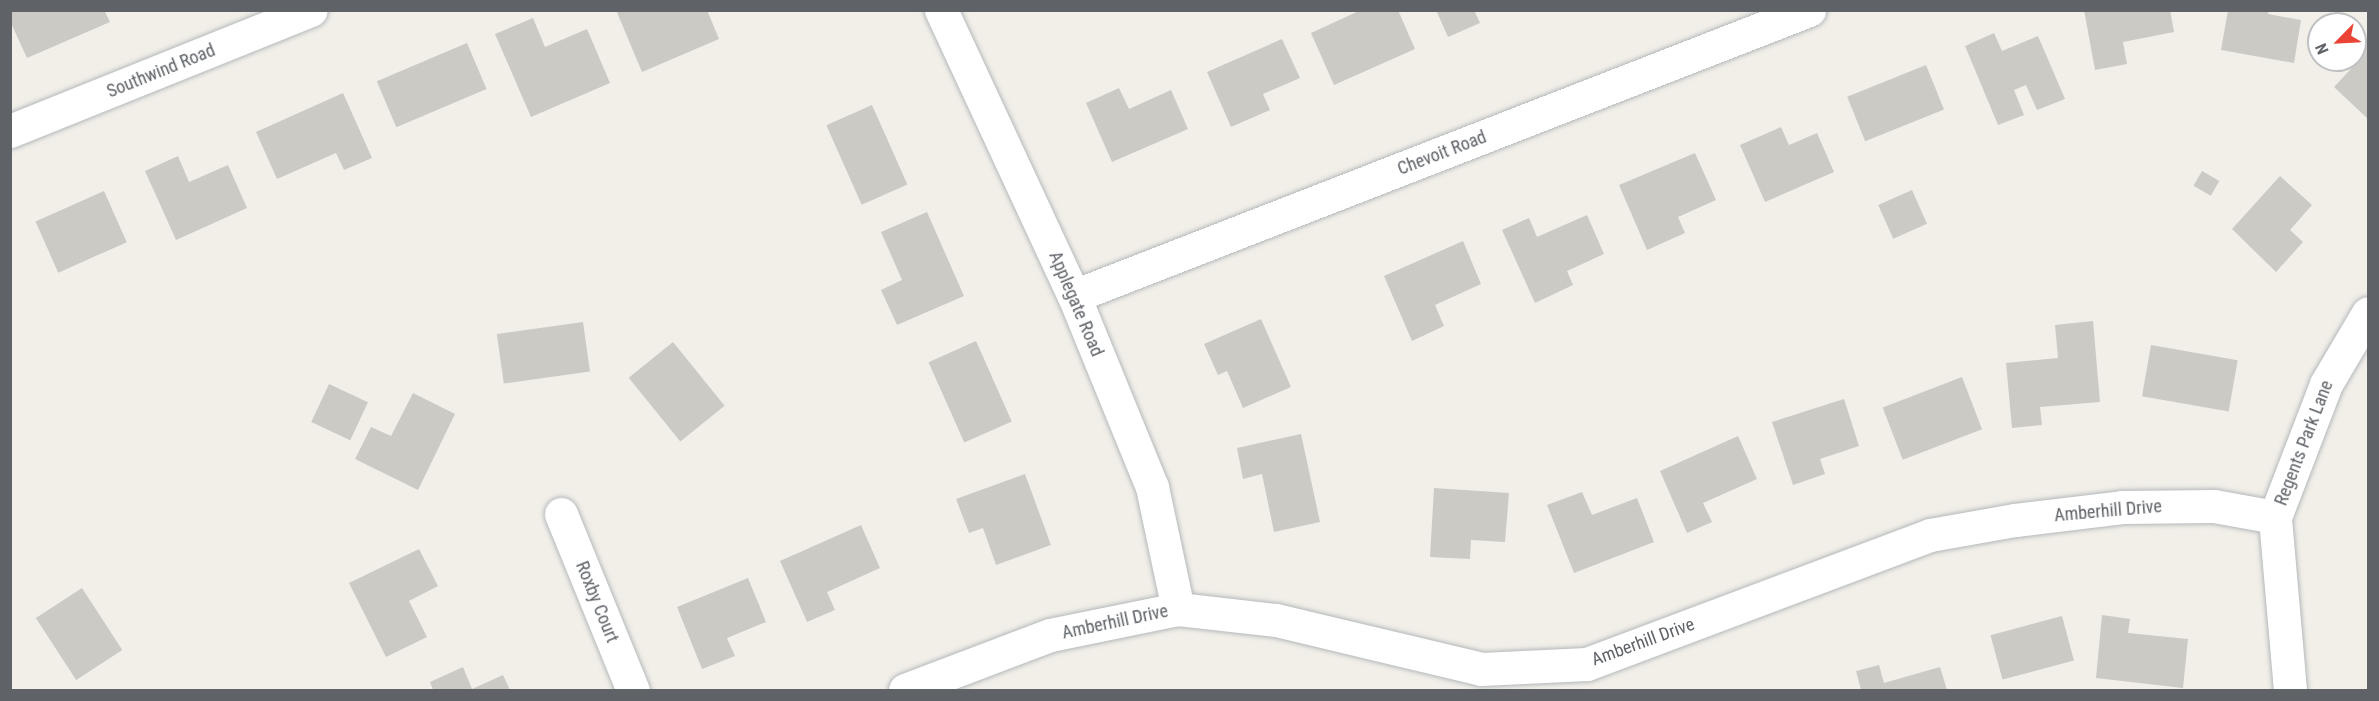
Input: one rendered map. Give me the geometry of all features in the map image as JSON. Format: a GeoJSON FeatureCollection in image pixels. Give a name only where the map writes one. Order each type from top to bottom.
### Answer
{"type":"FeatureCollection","features":[{"type":"Feature","properties":{"kind":"street","name":"Southwind Road"},"geometry":{"type":"LineString","coordinates":[[10,131],[311,10]]}},
{"type":"Feature","properties":{"kind":"street","name":"Applegate Road"},"geometry":{"type":"LineString","coordinates":[[941,10],[1074,296],[1152,487],[1178,609]]}},
{"type":"Feature","properties":{"kind":"street","name":"Chevoit Road"},"geometry":{"type":"LineString","coordinates":[[1074,296],[1809,10]]}},
{"type":"Feature","properties":{"kind":"street","name":"Regents Park Lane"},"geometry":{"type":"LineString","coordinates":[[2290,690],[2275,517],[2326,384],[2368,313]]}},
{"type":"Feature","properties":{"kind":"street","name":"Amberhill Drive"},"geometry":{"type":"LineString","coordinates":[[905,690],[955,668],[1050,635],[1178,609],[1276,620],[1479,680],[1587,664],[1930,535],[2015,520],[2122,507],[2214,506],[2275,517]]}},
{"type":"Feature","properties":{"kind":"street","name":"Roxby Court"},"geometry":{"type":"LineString","coordinates":[[561,514],[633,690]]}},
{"type":"Feature","properties":{"kind":"building"},"geometry":{"type":"Polygon","coordinates":[[[10,10],[104,10],[110,22],[27,58],[10,21],[10,10]]]}},
{"type":"Feature","properties":{"kind":"building"},"geometry":{"type":"Polygon","coordinates":[[[616,10],[707,10],[719,39],[642,72],[616,10]]]}},
{"type":"Feature","properties":{"kind":"building"},"geometry":{"type":"Polygon","coordinates":[[[1361,10],[1398,10],[1415,49],[1334,85],[1311,33],[1361,10]]]}},
{"type":"Feature","properties":{"kind":"building"},"geometry":{"type":"Polygon","coordinates":[[[1436,10],[1474,10],[1480,23],[1448,37],[1436,10]]]}},
{"type":"Feature","properties":{"kind":"building"},"geometry":{"type":"Polygon","coordinates":[[[2084,10],[2170,10],[2174,32],[2123,42],[2127,64],[2095,70],[2084,10]]]}},
{"type":"Feature","properties":{"kind":"building"},"geometry":{"type":"Polygon","coordinates":[[[2228,10],[2269,10],[2268,14],[2301,20],[2294,63],[2221,50],[2228,10]]]}},
{"type":"Feature","properties":{"kind":"building"},"geometry":{"type":"Polygon","coordinates":[[[533,18],[545,47],[587,29],[610,83],[531,117],[495,34],[533,18]]]}},
{"type":"Feature","properties":{"kind":"building"},"geometry":{"type":"Polygon","coordinates":[[[1994,33],[2002,51],[2038,36],[2065,99],[2037,110],[2026,85],[2014,90],[2024,115],[1998,125],[1965,46],[1994,33]]]}},
{"type":"Feature","properties":{"kind":"building"},"geometry":{"type":"Polygon","coordinates":[[[1282,39],[1300,78],[1263,94],[1270,110],[1231,127],[1207,72],[1282,39]]]}},
{"type":"Feature","properties":{"kind":"building"},"geometry":{"type":"Polygon","coordinates":[[[467,43],[487,89],[396,127],[377,81],[467,43]]]}},
{"type":"Feature","properties":{"kind":"building"},"geometry":{"type":"Polygon","coordinates":[[[2367,43],[2368,119],[2334,87],[2348,72],[2367,72],[2367,43]]]}},
{"type":"Feature","properties":{"kind":"building"},"geometry":{"type":"Polygon","coordinates":[[[1926,65],[1944,110],[1865,141],[1847,97],[1926,65]]]}},
{"type":"Feature","properties":{"kind":"building"},"geometry":{"type":"Polygon","coordinates":[[[1119,88],[1129,109],[1171,90],[1188,129],[1112,162],[1086,103],[1119,88]]]}},
{"type":"Feature","properties":{"kind":"building"},"geometry":{"type":"Polygon","coordinates":[[[343,93],[372,158],[344,170],[336,153],[277,179],[256,132],[343,93]]]}},
{"type":"Feature","properties":{"kind":"building"},"geometry":{"type":"Polygon","coordinates":[[[872,105],[907,184],[862,205],[826,125],[872,105]]]}},
{"type":"Feature","properties":{"kind":"building"},"geometry":{"type":"Polygon","coordinates":[[[1781,127],[1789,145],[1817,133],[1834,172],[1765,202],[1740,145],[1781,127]]]}},
{"type":"Feature","properties":{"kind":"building"},"geometry":{"type":"Polygon","coordinates":[[[1695,153],[1716,200],[1678,217],[1685,233],[1647,250],[1619,185],[1695,153]]]}},
{"type":"Feature","properties":{"kind":"building"},"geometry":{"type":"Polygon","coordinates":[[[178,156],[189,182],[228,165],[247,208],[176,240],[145,171],[178,156]]]}},
{"type":"Feature","properties":{"kind":"building"},"geometry":{"type":"Polygon","coordinates":[[[2202,171],[2219,181],[2211,196],[2194,186],[2202,171]]]}},
{"type":"Feature","properties":{"kind":"building"},"geometry":{"type":"Polygon","coordinates":[[[2280,176],[2312,205],[2290,230],[2303,242],[2276,272],[2232,229],[2280,176]]]}},
{"type":"Feature","properties":{"kind":"building"},"geometry":{"type":"Polygon","coordinates":[[[1912,190],[1927,224],[1893,239],[1878,205],[1912,190]]]}},
{"type":"Feature","properties":{"kind":"building"},"geometry":{"type":"Polygon","coordinates":[[[104,191],[127,242],[58,273],[35,222],[104,191]]]}},
{"type":"Feature","properties":{"kind":"building"},"geometry":{"type":"Polygon","coordinates":[[[927,212],[964,296],[897,325],[881,290],[902,280],[881,232],[927,212]]]}},
{"type":"Feature","properties":{"kind":"building"},"geometry":{"type":"Polygon","coordinates":[[[1587,215],[1604,254],[1567,271],[1573,285],[1535,303],[1502,230],[1529,218],[1537,237],[1587,215]]]}},
{"type":"Feature","properties":{"kind":"building"},"geometry":{"type":"Polygon","coordinates":[[[1463,241],[1481,284],[1435,305],[1444,326],[1412,341],[1384,276],[1463,241]]]}},
{"type":"Feature","properties":{"kind":"building"},"geometry":{"type":"Polygon","coordinates":[[[1261,319],[1291,387],[1243,408],[1227,371],[1218,375],[1204,344],[1261,319]]]}},
{"type":"Feature","properties":{"kind":"building"},"geometry":{"type":"Polygon","coordinates":[[[2093,321],[2100,402],[2040,407],[2042,425],[2012,428],[2006,363],[2058,358],[2055,325],[2093,321]]]}},
{"type":"Feature","properties":{"kind":"building"},"geometry":{"type":"Polygon","coordinates":[[[583,322],[590,372],[504,384],[497,334],[583,322]]]}},
{"type":"Feature","properties":{"kind":"building"},"geometry":{"type":"Polygon","coordinates":[[[976,341],[1012,421],[964,443],[928,362],[976,341]]]}},
{"type":"Feature","properties":{"kind":"building"},"geometry":{"type":"Polygon","coordinates":[[[673,342],[725,406],[680,442],[629,378],[673,342]]]}},
{"type":"Feature","properties":{"kind":"building"},"geometry":{"type":"Polygon","coordinates":[[[2151,345],[2238,360],[2229,411],[2142,396],[2151,345]]]}},
{"type":"Feature","properties":{"kind":"building"},"geometry":{"type":"Polygon","coordinates":[[[1962,377],[1982,429],[1903,460],[1883,407],[1962,377]]]}},
{"type":"Feature","properties":{"kind":"building"},"geometry":{"type":"Polygon","coordinates":[[[329,384],[368,402],[350,440],[311,422],[329,384]]]}},
{"type":"Feature","properties":{"kind":"building"},"geometry":{"type":"Polygon","coordinates":[[[413,393],[455,414],[418,490],[355,459],[371,427],[391,436],[413,393]]]}},
{"type":"Feature","properties":{"kind":"building"},"geometry":{"type":"Polygon","coordinates":[[[1844,399],[1859,446],[1820,459],[1825,474],[1793,485],[1772,422],[1844,399]]]}},
{"type":"Feature","properties":{"kind":"building"},"geometry":{"type":"Polygon","coordinates":[[[1301,434],[1320,522],[1274,532],[1262,474],[1243,479],[1237,448],[1301,434]]]}},
{"type":"Feature","properties":{"kind":"building"},"geometry":{"type":"Polygon","coordinates":[[[1738,436],[1757,479],[1703,503],[1712,522],[1687,533],[1660,471],[1738,436]]]}},
{"type":"Feature","properties":{"kind":"building"},"geometry":{"type":"Polygon","coordinates":[[[1025,474],[1051,545],[996,565],[983,528],[969,533],[956,499],[1025,474]]]}},
{"type":"Feature","properties":{"kind":"building"},"geometry":{"type":"Polygon","coordinates":[[[1434,488],[1509,493],[1505,542],[1471,540],[1470,559],[1430,557],[1434,488]]]}},
{"type":"Feature","properties":{"kind":"building"},"geometry":{"type":"Polygon","coordinates":[[[1582,492],[1592,515],[1637,498],[1654,542],[1574,573],[1547,505],[1582,492]]]}},
{"type":"Feature","properties":{"kind":"building"},"geometry":{"type":"Polygon","coordinates":[[[861,525],[880,568],[827,592],[835,610],[807,622],[780,561],[861,525]]]}},
{"type":"Feature","properties":{"kind":"building"},"geometry":{"type":"Polygon","coordinates":[[[419,549],[438,586],[409,601],[427,637],[386,657],[349,583],[419,549]]]}},
{"type":"Feature","properties":{"kind":"building"},"geometry":{"type":"Polygon","coordinates":[[[748,578],[766,622],[727,638],[735,656],[702,669],[677,607],[748,578]]]}},
{"type":"Feature","properties":{"kind":"building"},"geometry":{"type":"Polygon","coordinates":[[[82,588],[122,650],[76,680],[36,618],[82,588]]]}},
{"type":"Feature","properties":{"kind":"building"},"geometry":{"type":"Polygon","coordinates":[[[2102,615],[2130,619],[2128,633],[2188,639],[2183,688],[2096,678],[2102,615]]]}},
{"type":"Feature","properties":{"kind":"building"},"geometry":{"type":"Polygon","coordinates":[[[2062,616],[2074,660],[2002,680],[1991,635],[2062,616]]]}},
{"type":"Feature","properties":{"kind":"building"},"geometry":{"type":"Polygon","coordinates":[[[1879,665],[1884,683],[1940,667],[1947,690],[1861,690],[1856,671],[1879,665]]]}},
{"type":"Feature","properties":{"kind":"building"},"geometry":{"type":"Polygon","coordinates":[[[463,667],[472,689],[503,675],[510,690],[433,690],[430,682],[463,667]]]}}]}
